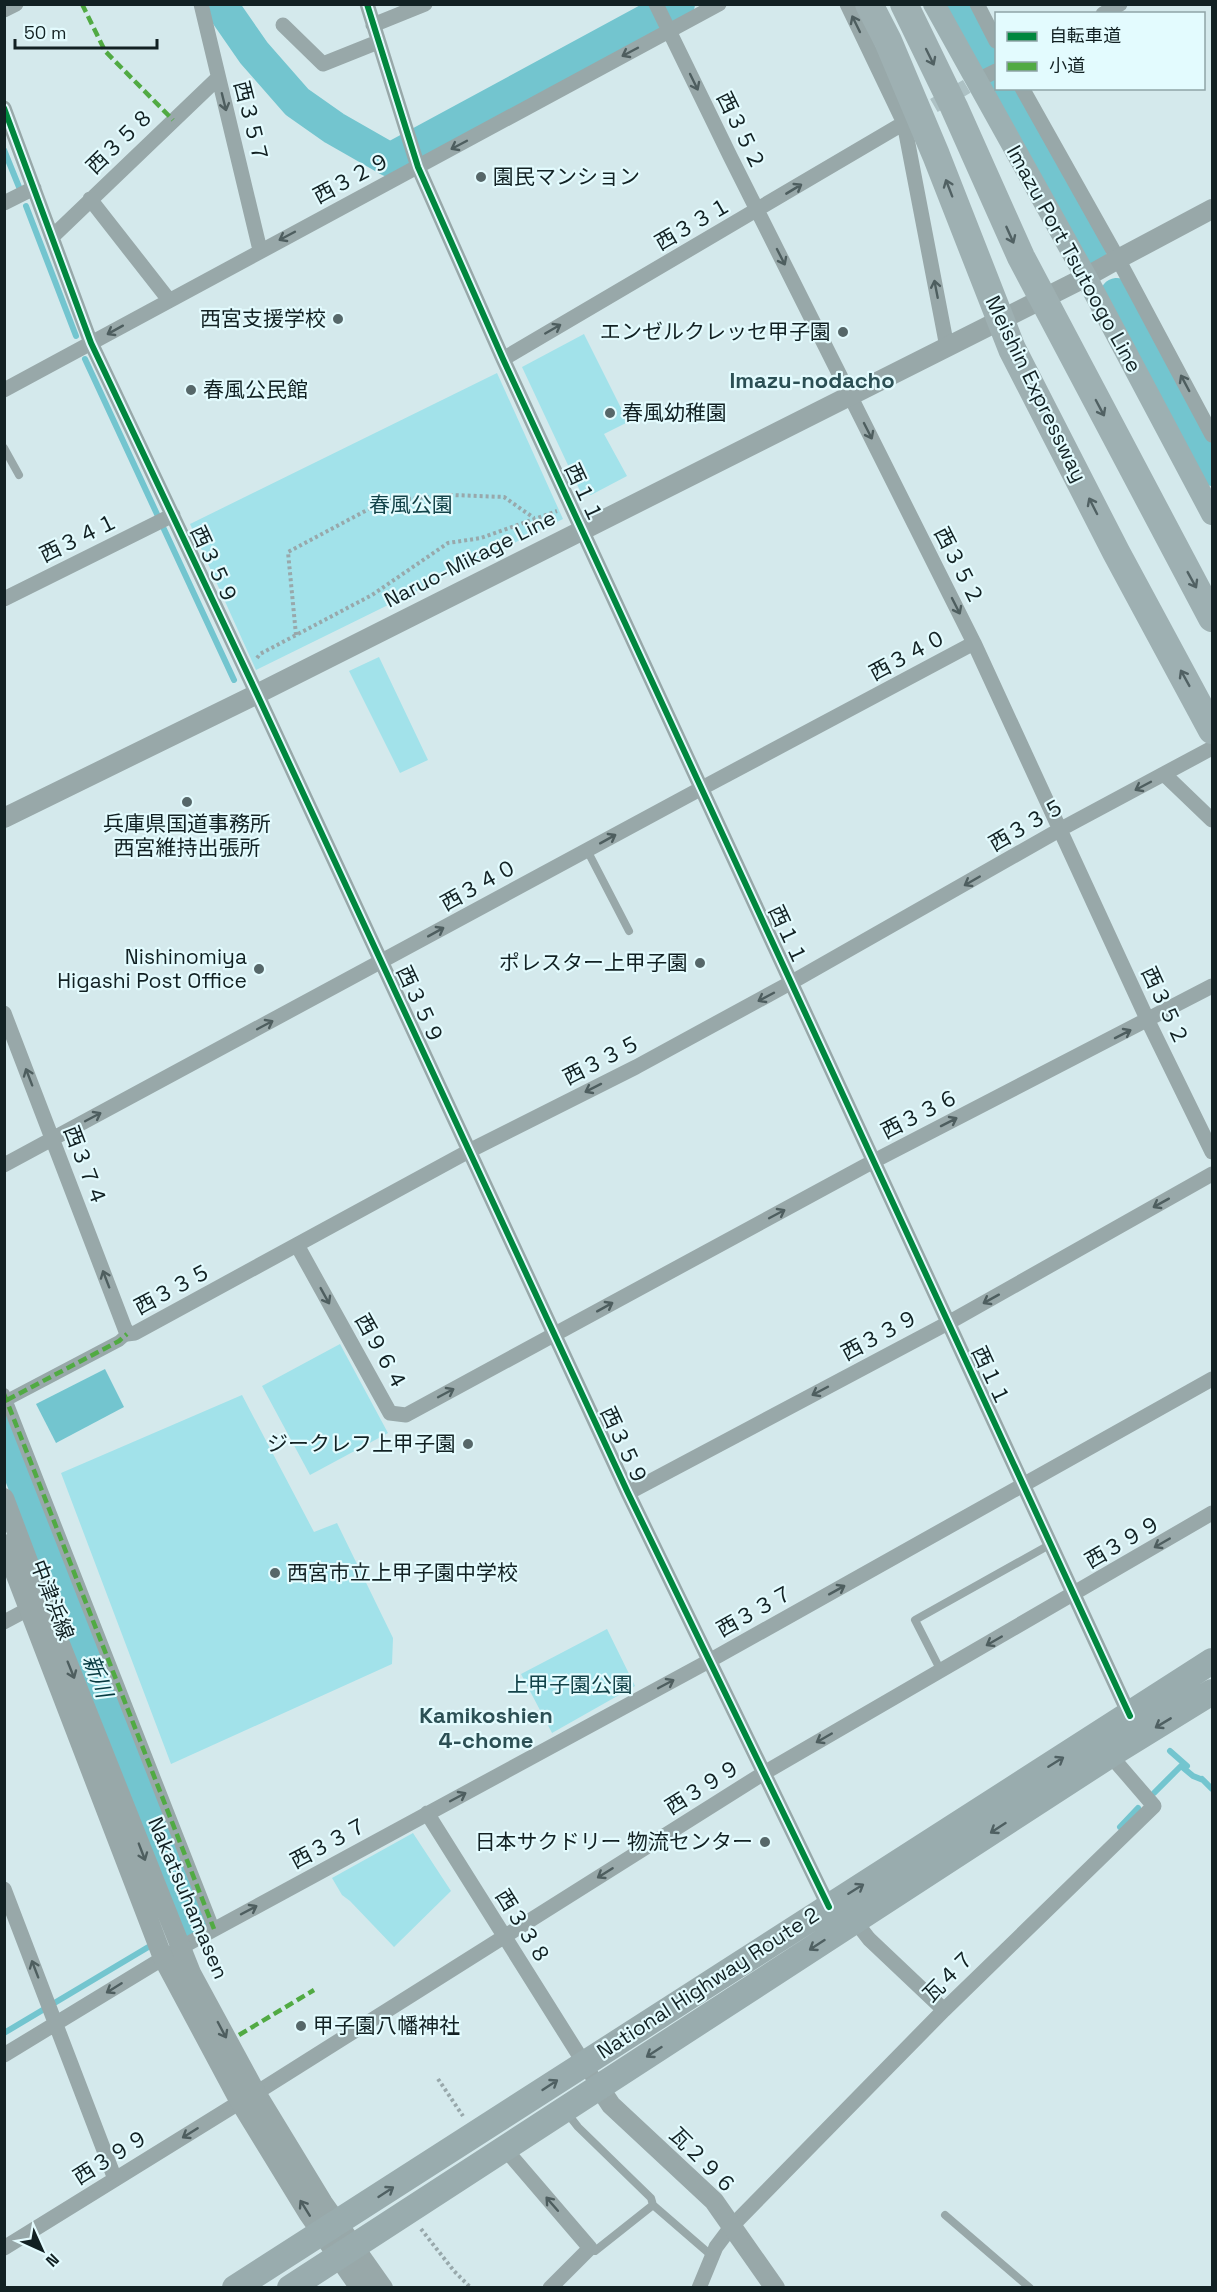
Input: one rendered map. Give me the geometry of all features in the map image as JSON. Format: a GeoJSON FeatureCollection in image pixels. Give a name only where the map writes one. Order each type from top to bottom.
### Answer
{"type":"FeatureCollection","features":[{"type":"Feature","properties":{"kind":"highway","name":"Meishin Expressway"},"geometry":{"type":"LineString","coordinates":[[869,4],[888,41],[936,155],[1012,349],[1116,552],[1212,730]]}},
{"type":"Feature","properties":{"kind":"highway"},"geometry":{"type":"LineString","coordinates":[[904,4],[954,107],[1021,257],[1212,618]]}},
{"type":"Feature","properties":{"kind":"highway","name":"National Highway Route 2"},"geometry":{"type":"LineString","coordinates":[[235,2288],[829,1906],[1130,1716],[1212,1661]]}},
{"type":"Feature","properties":{"kind":"highway","name":"National Highway Route 2"},"geometry":{"type":"LineString","coordinates":[[291,2288],[565,2109],[605,2096],[855,1921],[1110,1755],[1212,1692]]}},
{"type":"Feature","properties":{"kind":"main road","name":"Imazu Port Tsutoogo Line"},"geometry":{"type":"LineString","coordinates":[[934,4],[987,76],[1086,278],[1212,514]]}},
{"type":"Feature","properties":{"kind":"street"},"geometry":{"type":"LineString","coordinates":[[4,10],[16,4]]}},
{"type":"Feature","properties":{"kind":"street","name":"西３５７"},"geometry":{"type":"LineString","coordinates":[[201,4],[260,250]]}},
{"type":"Feature","properties":{"kind":"street","name":"西１１"},"geometry":{"type":"LineString","coordinates":[[367,4],[418,166],[503,358],[1130,1716]]}},
{"type":"Feature","properties":{"kind":"street"},"geometry":{"type":"LineString","coordinates":[[373,25],[378,4]]}},
{"type":"Feature","properties":{"kind":"street"},"geometry":{"type":"LineString","coordinates":[[373,25],[425,4]]}},
{"type":"Feature","properties":{"kind":"street","name":"西３２９"},"geometry":{"type":"LineString","coordinates":[[4,390],[719,4]]}},
{"type":"Feature","properties":{"kind":"street"},"geometry":{"type":"LineString","coordinates":[[847,4],[904,123],[947,347]]}},
{"type":"Feature","properties":{"kind":"street"},"geometry":{"type":"LineString","coordinates":[[977,4],[995,39]]}},
{"type":"Feature","properties":{"kind":"street"},"geometry":{"type":"LineString","coordinates":[[1106,12],[1120,4]]}},
{"type":"Feature","properties":{"kind":"street","name":"西３５２"},"geometry":{"type":"LineString","coordinates":[[657,6],[974,644],[1148,1021],[1212,1152]]}},
{"type":"Feature","properties":{"kind":"street"},"geometry":{"type":"LineString","coordinates":[[283,25],[323,64],[378,42]]}},
{"type":"Feature","properties":{"kind":"street","name":"西３５８"},"geometry":{"type":"LineString","coordinates":[[52,237],[218,78]]}},
{"type":"Feature","properties":{"kind":"street"},"geometry":{"type":"LineString","coordinates":[[1023,90],[1118,258],[1212,435]]}},
{"type":"Feature","properties":{"kind":"street","name":"西３５９"},"geometry":{"type":"LineString","coordinates":[[4,108],[91,343],[247,672],[628,1492],[829,1906]]}},
{"type":"Feature","properties":{"kind":"street","name":"西３３１"},"geometry":{"type":"LineString","coordinates":[[503,358],[758,211],[904,123]]}},
{"type":"Feature","properties":{"kind":"street"},"geometry":{"type":"LineString","coordinates":[[4,203],[34,188]]}},
{"type":"Feature","properties":{"kind":"street"},"geometry":{"type":"LineString","coordinates":[[90,199],[169,300]]}},
{"type":"Feature","properties":{"kind":"street","name":"Naruo-Mikage Line"},"geometry":{"type":"LineString","coordinates":[[4,818],[257,694],[1086,278],[1118,258],[1212,209]]}},
{"type":"Feature","properties":{"kind":"street","name":"西３４１"},"geometry":{"type":"LineString","coordinates":[[4,599],[173,515]]}},
{"type":"Feature","properties":{"kind":"street","name":"西３４０"},"geometry":{"type":"LineString","coordinates":[[4,1165],[702,788],[974,644]]}},
{"type":"Feature","properties":{"kind":"street","name":"西３３５"},"geometry":{"type":"LineString","coordinates":[[6,1397],[119,1341],[127,1334],[135,1333],[469,1151],[636,1067],[792,982],[1061,829],[1212,748]]}},
{"type":"Feature","properties":{"kind":"street"},"geometry":{"type":"LineString","coordinates":[[1164,774],[1212,820]]}},
{"type":"Feature","properties":{"kind":"street","name":"西３３６"},"geometry":{"type":"LineString","coordinates":[[554,1335],[874,1161],[1212,986]]}},
{"type":"Feature","properties":{"kind":"street","name":"西３７４"},"geometry":{"type":"LineString","coordinates":[[4,1013],[127,1334]]}},
{"type":"Feature","properties":{"kind":"street","name":"西３３９"},"geometry":{"type":"LineString","coordinates":[[628,1492],[948,1323],[1212,1174]]}},
{"type":"Feature","properties":{"kind":"street","name":"西９６４"},"geometry":{"type":"LineString","coordinates":[[297,1245],[390,1413],[406,1415],[554,1335]]}},
{"type":"Feature","properties":{"kind":"street","name":"西３３７"},"geometry":{"type":"LineString","coordinates":[[4,2055],[171,1953],[709,1660],[1212,1379]]}},
{"type":"Feature","properties":{"kind":"street"},"geometry":{"type":"LineString","coordinates":[[6,1397],[214,1929]]}},
{"type":"Feature","properties":{"kind":"street","name":"Nakatsuhamasen"},"geometry":{"type":"LineString","coordinates":[[4,1498],[36,1605],[171,1953],[248,2098],[323,2204],[329,2228],[346,2252],[383,2288]]}},
{"type":"Feature","properties":{"kind":"street","name":"西３９９"},"geometry":{"type":"LineString","coordinates":[[4,2248],[248,2098],[764,1773],[1212,1513]]}},
{"type":"Feature","properties":{"kind":"street","name":"中津浜線"},"geometry":{"type":"LineString","coordinates":[[4,1544],[36,1605]]}},
{"type":"Feature","properties":{"kind":"street"},"geometry":{"type":"LineString","coordinates":[[4,1622],[36,1605]]}},
{"type":"Feature","properties":{"kind":"street","name":"瓦４７"},"geometry":{"type":"LineString","coordinates":[[699,2288],[716,2247],[731,2227],[944,2010],[1154,1806],[1110,1755]]}},
{"type":"Feature","properties":{"kind":"street","name":"西３３８"},"geometry":{"type":"LineString","coordinates":[[428,1813],[605,2096]]}},
{"type":"Feature","properties":{"kind":"street"},"geometry":{"type":"LineString","coordinates":[[4,1889],[115,2179]]}},
{"type":"Feature","properties":{"kind":"street"},"geometry":{"type":"LineString","coordinates":[[855,1921],[869,1939],[944,2010]]}},
{"type":"Feature","properties":{"kind":"street","name":"瓦２９６"},"geometry":{"type":"LineString","coordinates":[[605,2096],[714,2201],[771,2286]]}},
{"type":"Feature","properties":{"kind":"street"},"geometry":{"type":"LineString","coordinates":[[505,2148],[590,2248],[550,2288]]}},
{"type":"Feature","properties":{"kind":"street","name":"Nakatsuhamasen"},"geometry":{"type":"LineString","coordinates":[[346,2252],[360,2288]]}},
{"type":"Feature","properties":{"kind":"lane"},"geometry":{"type":"LineString","coordinates":[[4,448],[19,475]]}},
{"type":"Feature","properties":{"kind":"lane"},"geometry":{"type":"LineString","coordinates":[[587,850],[629,931]]}},
{"type":"Feature","properties":{"kind":"lane"},"geometry":{"type":"LineString","coordinates":[[941,1671],[915,1620],[1051,1544]]}},
{"type":"Feature","properties":{"kind":"lane"},"geometry":{"type":"LineString","coordinates":[[565,2109],[578,2127],[651,2198],[653,2205],[712,2256]]}},
{"type":"Feature","properties":{"kind":"lane"},"geometry":{"type":"LineString","coordinates":[[590,2248],[595,2251],[653,2205]]}},
{"type":"Feature","properties":{"kind":"lane"},"geometry":{"type":"LineString","coordinates":[[945,2215],[1030,2288]]}},
{"type":"Feature","properties":{"kind":"path"},"geometry":{"type":"LineString","coordinates":[[296,635],[288,552],[384,501],[452,495],[504,497],[535,519]]}},
{"type":"Feature","properties":{"kind":"path"},"geometry":{"type":"LineString","coordinates":[[247,672],[260,654],[372,595],[448,543],[482,538],[572,506]]}},
{"type":"Feature","properties":{"kind":"path"},"geometry":{"type":"LineString","coordinates":[[438,2079],[463,2117]]}},
{"type":"Feature","properties":{"kind":"path"},"geometry":{"type":"LineString","coordinates":[[421,2229],[454,2271],[471,2288]]}},
{"type":"Feature","properties":{"kind":"green space"},"geometry":{"type":"Polygon","coordinates":[[[584,334],[628,422],[604,434],[627,476],[591,495],[582,495],[522,367],[584,334]]]}},
{"type":"Feature","properties":{"kind":"green space","name":"春風公園"},"geometry":{"type":"Polygon","coordinates":[[[497,373],[563,519],[256,670],[190,524],[497,373]]]}},
{"type":"Feature","properties":{"kind":"green space"},"geometry":{"type":"Polygon","coordinates":[[[379,657],[428,760],[400,773],[349,671],[379,657]]]}},
{"type":"Feature","properties":{"kind":"green space"},"geometry":{"type":"Polygon","coordinates":[[[340,1344],[388,1433],[310,1475],[262,1386],[340,1344]]]}},
{"type":"Feature","properties":{"kind":"green space"},"geometry":{"type":"Polygon","coordinates":[[[242,1395],[314,1532],[337,1523],[393,1638],[392,1664],[171,1764],[61,1473],[242,1395]]]}},
{"type":"Feature","properties":{"kind":"green space","name":"上甲子園公園"},"geometry":{"type":"Polygon","coordinates":[[[607,1629],[635,1686],[552,1733],[521,1674],[607,1629]]]}},
{"type":"Feature","properties":{"kind":"green space"},"geometry":{"type":"Polygon","coordinates":[[[413,1833],[451,1891],[394,1947],[342,1895],[332,1878],[413,1833]]]}},
{"type":"Feature","properties":{"kind":"shaded area"},"geometry":{"type":"Polygon","coordinates":[[[105,1369],[124,1407],[56,1443],[36,1404],[105,1369]]]}},
{"type":"Feature","properties":{"kind":"waterway"},"geometry":{"type":"LineString","coordinates":[[220,4],[254,53],[297,102],[334,128],[390,160],[678,4]]}},
{"type":"Feature","properties":{"kind":"waterway"},"geometry":{"type":"LineString","coordinates":[[958,4],[995,72]]}},
{"type":"Feature","properties":{"kind":"waterway"},"geometry":{"type":"LineString","coordinates":[[1005,90],[1091,247]]}},
{"type":"Feature","properties":{"kind":"waterway"},"geometry":{"type":"LineString","coordinates":[[4,150],[19,187]]}},
{"type":"Feature","properties":{"kind":"waterway"},"geometry":{"type":"LineString","coordinates":[[26,206],[76,336]]}},
{"type":"Feature","properties":{"kind":"waterway"},"geometry":{"type":"LineString","coordinates":[[1117,295],[1212,469]]}},
{"type":"Feature","properties":{"kind":"waterway"},"geometry":{"type":"LineString","coordinates":[[85,359],[234,680]]}},
{"type":"Feature","properties":{"kind":"waterway","name":"新川"},"geometry":{"type":"LineString","coordinates":[[4,1431],[179,1880],[192,1921]]}},
{"type":"Feature","properties":{"kind":"waterway"},"geometry":{"type":"LineString","coordinates":[[1170,1751],[1187,1766]]}},
{"type":"Feature","properties":{"kind":"waterway"},"geometry":{"type":"LineString","coordinates":[[1154,1793],[1181,1766],[1193,1776],[1203,1780]]}},
{"type":"Feature","properties":{"kind":"waterway"},"geometry":{"type":"LineString","coordinates":[[1202,1779],[1212,1789]]}},
{"type":"Feature","properties":{"kind":"waterway"},"geometry":{"type":"LineString","coordinates":[[1120,1827],[1138,1808]]}},
{"type":"Feature","properties":{"kind":"waterway"},"geometry":{"type":"LineString","coordinates":[[4,2033],[150,1946]]}},
{"type":"Feature","properties":{"kind":"tunnel"},"geometry":{"type":"LineString","coordinates":[[914,117],[976,81]]}},
{"type":"Feature","properties":{"kind":"marked path"},"geometry":{"type":"LineString","coordinates":[[82,4],[105,51],[173,120]]}},
{"type":"Feature","properties":{"kind":"marked path"},"geometry":{"type":"LineString","coordinates":[[7,1400],[119,1341],[127,1334]]}},
{"type":"Feature","properties":{"kind":"marked path"},"geometry":{"type":"LineString","coordinates":[[4,1394],[214,1929]]}},
{"type":"Feature","properties":{"kind":"marked path"},"geometry":{"type":"LineString","coordinates":[[239,2035],[314,1990]]}},
{"type":"Feature","properties":{"kind":"cycle path"},"geometry":{"type":"LineString","coordinates":[[367,4],[418,167],[503,359],[1130,1716]]}},
{"type":"Feature","properties":{"kind":"cycle path"},"geometry":{"type":"LineString","coordinates":[[4,108],[91,343],[257,694],[628,1493],[829,1907]]}},
{"type":"Feature","properties":{"kind":"place","name":"園民マンション"},"geometry":{"type":"Point","coordinates":[481,177]}},
{"type":"Feature","properties":{"kind":"place","name":"西宮支援学校"},"geometry":{"type":"Point","coordinates":[338,319]}},
{"type":"Feature","properties":{"kind":"place","name":"エンゼルクレッセ甲子園"},"geometry":{"type":"Point","coordinates":[843,332]}},
{"type":"Feature","properties":{"kind":"place","name":"春風公民館"},"geometry":{"type":"Point","coordinates":[191,390]}},
{"type":"Feature","properties":{"kind":"place","name":"春風幼稚園"},"geometry":{"type":"Point","coordinates":[610,413]}},
{"type":"Feature","properties":{"kind":"place","name":"兵庫県国道事務所 西宮維持出張所"},"geometry":{"type":"Point","coordinates":[187,802]}},
{"type":"Feature","properties":{"kind":"place","name":"ポレスター上甲子園"},"geometry":{"type":"Point","coordinates":[700,963]}},
{"type":"Feature","properties":{"kind":"place","name":"Nishinomiya Higashi Post Office"},"geometry":{"type":"Point","coordinates":[259,969]}},
{"type":"Feature","properties":{"kind":"place","name":"ジークレフ上甲子園"},"geometry":{"type":"Point","coordinates":[468,1444]}},
{"type":"Feature","properties":{"kind":"place","name":"西宮市立上甲子園中学校"},"geometry":{"type":"Point","coordinates":[275,1573]}},
{"type":"Feature","properties":{"kind":"place","name":"日本サクドリー 物流センター"},"geometry":{"type":"Point","coordinates":[765,1842]}},
{"type":"Feature","properties":{"kind":"place","name":"甲子園八幡神社"},"geometry":{"type":"Point","coordinates":[301,2026]}},
{"type":"Feature","properties":{"kind":"district","name":"Imazu-nodacho"},"geometry":{"type":"Point","coordinates":[812,380]}},
{"type":"Feature","properties":{"kind":"district","name":"Kamikoshien 4-chome"},"geometry":{"type":"Point","coordinates":[486,1728]}}]}
